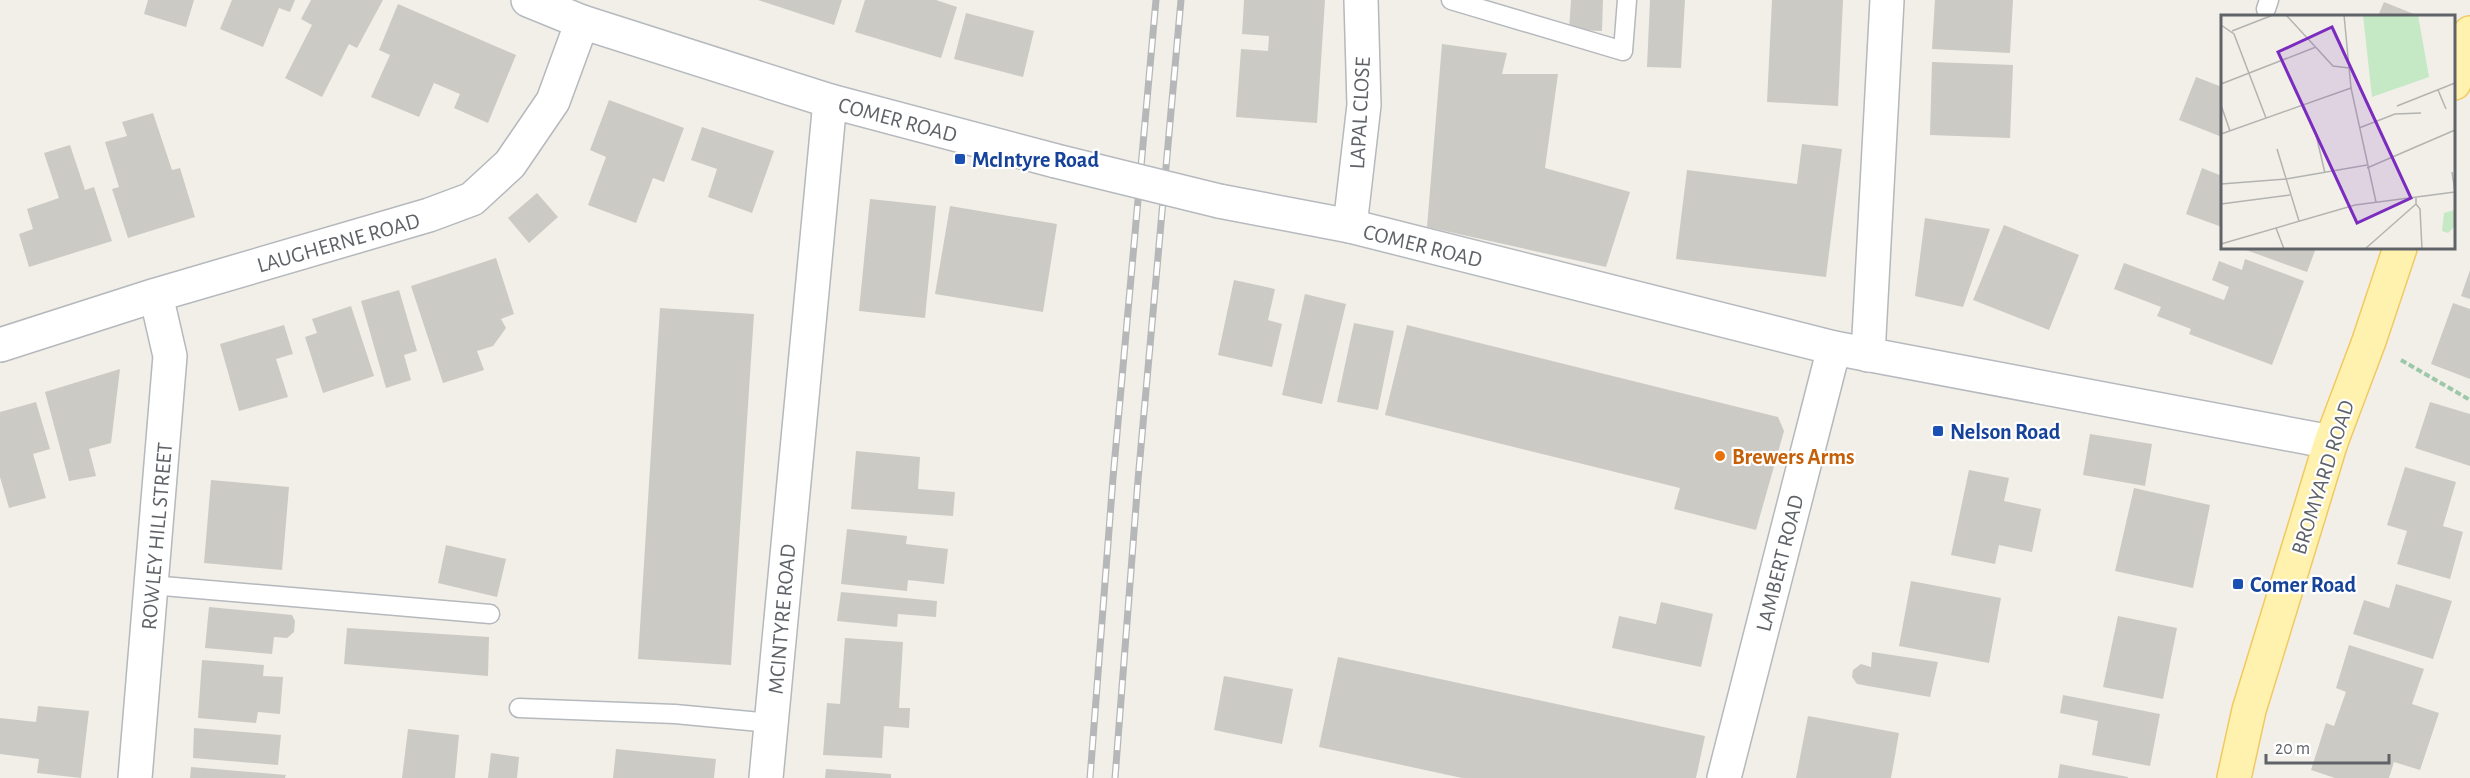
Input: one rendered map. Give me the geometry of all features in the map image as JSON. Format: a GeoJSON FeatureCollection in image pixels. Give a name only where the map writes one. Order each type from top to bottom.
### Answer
{"type":"FeatureCollection","features":[{"type":"Feature","properties":{"kind":"main road"},"geometry":{"type":"LineString","coordinates":[[2455,80],[2470,33]]}},
{"type":"Feature","properties":{"kind":"main road","name":"BROMYARD ROAD"},"geometry":{"type":"LineString","coordinates":[[2234,778],[2249,710],[2331,442],[2369,341],[2400,249]]}},
{"type":"Feature","properties":{"kind":"street","name":"COMER ROAD"},"geometry":{"type":"LineString","coordinates":[[528,0],[582,22],[830,101],[1056,161],[1219,201],[1350,226],[1834,348],[2331,442]]}},
{"type":"Feature","properties":{"kind":"street","name":"LAPAL CLOSE"},"geometry":{"type":"LineString","coordinates":[[1350,226],[1364,105],[1361,0]]}},
{"type":"Feature","properties":{"kind":"street"},"geometry":{"type":"LineString","coordinates":[[1868,355],[1887,0]]}},
{"type":"Feature","properties":{"kind":"street","name":"LAUGHERNE ROAD"},"geometry":{"type":"LineString","coordinates":[[0,345],[156,295],[429,215],[472,199],[510,164],[553,101],[582,22]]}},
{"type":"Feature","properties":{"kind":"street","name":"MCINTYRE ROAD"},"geometry":{"type":"LineString","coordinates":[[766,778],[830,101]]}},
{"type":"Feature","properties":{"kind":"street","name":"ROWLEY HILL STREET"},"geometry":{"type":"LineString","coordinates":[[135,778],[170,356],[156,295]]}},
{"type":"Feature","properties":{"kind":"street","name":"LAMBERT ROAD"},"geometry":{"type":"LineString","coordinates":[[1725,778],[1834,348]]}},
{"type":"Feature","properties":{"kind":"lane"},"geometry":{"type":"LineString","coordinates":[[1451,0],[1623,51],[1627,0]]}},
{"type":"Feature","properties":{"kind":"lane"},"geometry":{"type":"LineString","coordinates":[[151,585],[490,614]]}},
{"type":"Feature","properties":{"kind":"lane"},"geometry":{"type":"LineString","coordinates":[[519,708],[675,714],[771,723]]}},
{"type":"Feature","properties":{"kind":"path"},"geometry":{"type":"LineString","coordinates":[[2369,341],[2470,400]]}},
{"type":"Feature","properties":{"kind":"building"},"geometry":{"type":"Polygon","coordinates":[[[148,0],[194,0],[186,27],[144,14],[148,0]]]}},
{"type":"Feature","properties":{"kind":"building"},"geometry":{"type":"Polygon","coordinates":[[[232,0],[295,0],[290,12],[279,8],[263,47],[220,29],[232,0]]]}},
{"type":"Feature","properties":{"kind":"building"},"geometry":{"type":"Polygon","coordinates":[[[311,0],[383,0],[357,48],[349,44],[322,97],[285,78],[312,25],[301,19],[311,0]]]}},
{"type":"Feature","properties":{"kind":"building"},"geometry":{"type":"Polygon","coordinates":[[[758,0],[842,0],[834,25],[758,0]]]}},
{"type":"Feature","properties":{"kind":"building"},"geometry":{"type":"Polygon","coordinates":[[[865,0],[936,0],[957,7],[941,58],[855,32],[865,0]]]}},
{"type":"Feature","properties":{"kind":"building"},"geometry":{"type":"Polygon","coordinates":[[[1244,0],[1325,0],[1317,123],[1236,117],[1241,49],[1268,51],[1269,36],[1242,34],[1244,0]]]}},
{"type":"Feature","properties":{"kind":"building"},"geometry":{"type":"Polygon","coordinates":[[[1571,0],[1603,0],[1602,31],[1569,30],[1571,0]]]}},
{"type":"Feature","properties":{"kind":"building"},"geometry":{"type":"Polygon","coordinates":[[[1650,0],[1685,0],[1681,68],[1647,67],[1650,0]]]}},
{"type":"Feature","properties":{"kind":"building"},"geometry":{"type":"Polygon","coordinates":[[[1772,0],[1843,0],[1838,106],[1767,102],[1772,0]]]}},
{"type":"Feature","properties":{"kind":"building"},"geometry":{"type":"Polygon","coordinates":[[[1935,0],[2013,0],[2010,53],[1932,49],[1935,0]]]}},
{"type":"Feature","properties":{"kind":"building"},"geometry":{"type":"Polygon","coordinates":[[[2384,2],[2416,15],[2378,15],[2384,2]]]}},
{"type":"Feature","properties":{"kind":"building"},"geometry":{"type":"Polygon","coordinates":[[[398,4],[516,55],[488,123],[454,108],[460,94],[434,83],[419,117],[371,97],[390,55],[379,50],[398,4]]]}},
{"type":"Feature","properties":{"kind":"building"},"geometry":{"type":"Polygon","coordinates":[[[966,13],[1034,31],[1023,77],[954,59],[966,13]]]}},
{"type":"Feature","properties":{"kind":"building"},"geometry":{"type":"Polygon","coordinates":[[[1442,44],[1507,53],[1502,74],[1558,74],[1545,168],[1630,192],[1606,267],[1427,227],[1442,44]]]}},
{"type":"Feature","properties":{"kind":"building"},"geometry":{"type":"Polygon","coordinates":[[[1932,62],[2013,65],[2010,138],[1930,135],[1932,62]]]}},
{"type":"Feature","properties":{"kind":"building"},"geometry":{"type":"Polygon","coordinates":[[[2196,77],[2221,87],[2221,137],[2179,120],[2196,77]]]}},
{"type":"Feature","properties":{"kind":"building"},"geometry":{"type":"Polygon","coordinates":[[[609,100],[684,128],[664,182],[653,178],[636,223],[588,205],[606,157],[590,150],[609,100]]]}},
{"type":"Feature","properties":{"kind":"building"},"geometry":{"type":"Polygon","coordinates":[[[153,113],[172,170],[180,168],[195,217],[128,238],[112,189],[119,187],[105,142],[127,136],[122,122],[153,113]]]}},
{"type":"Feature","properties":{"kind":"building"},"geometry":{"type":"Polygon","coordinates":[[[702,127],[774,151],[752,213],[708,197],[717,169],[691,160],[702,127]]]}},
{"type":"Feature","properties":{"kind":"building"},"geometry":{"type":"Polygon","coordinates":[[[1802,144],[1842,149],[1826,277],[1676,259],[1687,170],[1797,184],[1802,144]]]}},
{"type":"Feature","properties":{"kind":"building"},"geometry":{"type":"Polygon","coordinates":[[[70,145],[85,190],[94,187],[112,241],[29,267],[19,234],[33,229],[27,209],[59,198],[44,153],[70,145]]]}},
{"type":"Feature","properties":{"kind":"building"},"geometry":{"type":"Polygon","coordinates":[[[2202,168],[2221,176],[2221,227],[2186,214],[2202,168]]]}},
{"type":"Feature","properties":{"kind":"building"},"geometry":{"type":"Polygon","coordinates":[[[537,193],[558,217],[529,243],[508,218],[537,193]]]}},
{"type":"Feature","properties":{"kind":"building"},"geometry":{"type":"Polygon","coordinates":[[[870,199],[936,206],[925,318],[859,311],[870,199]]]}},
{"type":"Feature","properties":{"kind":"building"},"geometry":{"type":"Polygon","coordinates":[[[950,206],[1057,224],[1043,312],[935,294],[950,206]]]}},
{"type":"Feature","properties":{"kind":"building"},"geometry":{"type":"Polygon","coordinates":[[[1925,218],[1990,229],[1963,307],[1915,296],[1925,218]]]}},
{"type":"Feature","properties":{"kind":"building"},"geometry":{"type":"Polygon","coordinates":[[[2004,225],[2079,255],[2049,330],[1973,300],[2004,225]]]}},
{"type":"Feature","properties":{"kind":"building"},"geometry":{"type":"Polygon","coordinates":[[[2246,249],[2316,249],[2307,272],[2246,249]]]}},
{"type":"Feature","properties":{"kind":"building"},"geometry":{"type":"Polygon","coordinates":[[[496,258],[514,314],[501,319],[506,328],[493,346],[477,351],[484,370],[443,383],[411,286],[496,258]]]}},
{"type":"Feature","properties":{"kind":"building"},"geometry":{"type":"Polygon","coordinates":[[[2245,259],[2304,281],[2272,365],[2189,334],[2191,329],[2157,316],[2161,307],[2114,289],[2124,263],[2224,300],[2229,287],[2212,280],[2219,261],[2242,270],[2245,259]]]}},
{"type":"Feature","properties":{"kind":"building"},"geometry":{"type":"Polygon","coordinates":[[[2470,270],[2470,299],[2461,296],[2470,270]]]}},
{"type":"Feature","properties":{"kind":"building"},"geometry":{"type":"Polygon","coordinates":[[[1234,280],[1275,289],[1268,320],[1282,324],[1272,367],[1218,355],[1234,280]]]}},
{"type":"Feature","properties":{"kind":"building"},"geometry":{"type":"Polygon","coordinates":[[[399,290],[417,351],[404,355],[411,380],[386,388],[361,301],[399,290]]]}},
{"type":"Feature","properties":{"kind":"building"},"geometry":{"type":"Polygon","coordinates":[[[1305,294],[1346,304],[1322,404],[1282,395],[1305,294]]]}},
{"type":"Feature","properties":{"kind":"building"},"geometry":{"type":"Polygon","coordinates":[[[2453,303],[2470,309],[2470,379],[2431,364],[2453,303]]]}},
{"type":"Feature","properties":{"kind":"building"},"geometry":{"type":"Polygon","coordinates":[[[351,306],[374,376],[323,393],[305,337],[317,333],[312,319],[351,306]]]}},
{"type":"Feature","properties":{"kind":"building"},"geometry":{"type":"Polygon","coordinates":[[[660,308],[754,314],[731,665],[638,659],[660,308]]]}},
{"type":"Feature","properties":{"kind":"building"},"geometry":{"type":"Polygon","coordinates":[[[1354,323],[1394,331],[1378,410],[1337,402],[1354,323]]]}},
{"type":"Feature","properties":{"kind":"building"},"geometry":{"type":"Polygon","coordinates":[[[284,325],[293,354],[276,359],[288,397],[239,411],[220,344],[284,325]]]}},
{"type":"Feature","properties":{"kind":"building"},"geometry":{"type":"Polygon","coordinates":[[[1407,325],[1778,417],[1784,431],[1756,530],[1674,509],[1680,488],[1385,415],[1407,325]]]}},
{"type":"Feature","properties":{"kind":"building"},"geometry":{"type":"Polygon","coordinates":[[[120,369],[111,443],[89,449],[96,476],[69,481],[45,392],[120,369]]]}},
{"type":"Feature","properties":{"kind":"building"},"geometry":{"type":"Polygon","coordinates":[[[36,402],[50,449],[33,454],[46,498],[9,508],[0,477],[0,412],[36,402]]]}},
{"type":"Feature","properties":{"kind":"building"},"geometry":{"type":"Polygon","coordinates":[[[2430,402],[2470,414],[2470,466],[2415,448],[2430,402]]]}},
{"type":"Feature","properties":{"kind":"building"},"geometry":{"type":"Polygon","coordinates":[[[2090,434],[2152,444],[2145,486],[2083,475],[2090,434]]]}},
{"type":"Feature","properties":{"kind":"building"},"geometry":{"type":"Polygon","coordinates":[[[856,451],[920,457],[918,489],[955,492],[953,516],[851,509],[856,451]]]}},
{"type":"Feature","properties":{"kind":"building"},"geometry":{"type":"Polygon","coordinates":[[[2405,467],[2456,482],[2443,526],[2463,532],[2450,579],[2397,564],[2407,531],[2387,525],[2405,467]]]}},
{"type":"Feature","properties":{"kind":"building"},"geometry":{"type":"Polygon","coordinates":[[[1969,470],[2009,478],[2004,501],[2041,509],[2032,552],[1999,545],[1995,564],[1951,555],[1969,470]]]}},
{"type":"Feature","properties":{"kind":"building"},"geometry":{"type":"Polygon","coordinates":[[[211,480],[289,487],[282,570],[204,563],[211,480]]]}},
{"type":"Feature","properties":{"kind":"building"},"geometry":{"type":"Polygon","coordinates":[[[2134,488],[2210,505],[2193,588],[2115,571],[2134,488]]]}},
{"type":"Feature","properties":{"kind":"building"},"geometry":{"type":"Polygon","coordinates":[[[847,529],[907,536],[906,544],[948,549],[944,584],[908,580],[907,591],[841,584],[847,529]]]}},
{"type":"Feature","properties":{"kind":"building"},"geometry":{"type":"Polygon","coordinates":[[[446,545],[506,559],[497,597],[438,583],[446,545]]]}},
{"type":"Feature","properties":{"kind":"building"},"geometry":{"type":"Polygon","coordinates":[[[1911,581],[2001,598],[1989,663],[1899,646],[1911,581]]]}},
{"type":"Feature","properties":{"kind":"building"},"geometry":{"type":"Polygon","coordinates":[[[2396,584],[2452,601],[2433,659],[2353,634],[2364,600],[2389,608],[2396,584]]]}},
{"type":"Feature","properties":{"kind":"building"},"geometry":{"type":"Polygon","coordinates":[[[841,592],[937,601],[936,617],[898,614],[897,627],[837,621],[841,592]]]}},
{"type":"Feature","properties":{"kind":"building"},"geometry":{"type":"Polygon","coordinates":[[[1661,602],[1713,614],[1701,667],[1612,648],[1619,616],[1656,624],[1661,602]]]}},
{"type":"Feature","properties":{"kind":"building"},"geometry":{"type":"Polygon","coordinates":[[[209,607],[292,615],[295,621],[294,632],[287,638],[274,637],[272,654],[205,648],[209,607]]]}},
{"type":"Feature","properties":{"kind":"building"},"geometry":{"type":"Polygon","coordinates":[[[2118,616],[2177,628],[2163,699],[2103,687],[2118,616]]]}},
{"type":"Feature","properties":{"kind":"building"},"geometry":{"type":"Polygon","coordinates":[[[347,628],[489,637],[488,676],[344,664],[347,628]]]}},
{"type":"Feature","properties":{"kind":"building"},"geometry":{"type":"Polygon","coordinates":[[[845,638],[903,642],[899,708],[910,708],[909,728],[884,726],[882,758],[823,755],[827,703],[840,704],[845,638]]]}},
{"type":"Feature","properties":{"kind":"building"},"geometry":{"type":"Polygon","coordinates":[[[2349,645],[2424,669],[2412,704],[2439,713],[2420,770],[2394,762],[2389,778],[2335,778],[2311,770],[2326,723],[2334,726],[2346,692],[2336,688],[2349,645]]]}},
{"type":"Feature","properties":{"kind":"building"},"geometry":{"type":"Polygon","coordinates":[[[1872,652],[1938,662],[1930,697],[1857,684],[1852,677],[1853,670],[1861,664],[1871,667],[1872,652]]]}},
{"type":"Feature","properties":{"kind":"building"},"geometry":{"type":"Polygon","coordinates":[[[1338,657],[1705,736],[1696,778],[1462,778],[1319,747],[1338,657]]]}},
{"type":"Feature","properties":{"kind":"building"},"geometry":{"type":"Polygon","coordinates":[[[202,660],[264,665],[263,676],[283,677],[280,714],[258,712],[256,723],[198,718],[202,660]]]}},
{"type":"Feature","properties":{"kind":"building"},"geometry":{"type":"Polygon","coordinates":[[[1224,676],[1293,689],[1282,744],[1214,730],[1224,676]]]}},
{"type":"Feature","properties":{"kind":"building"},"geometry":{"type":"Polygon","coordinates":[[[2063,695],[2160,714],[2150,766],[2092,755],[2098,721],[2060,713],[2063,695]]]}},
{"type":"Feature","properties":{"kind":"building"},"geometry":{"type":"Polygon","coordinates":[[[38,706],[89,711],[81,778],[37,773],[39,759],[0,754],[0,718],[36,722],[38,706]]]}},
{"type":"Feature","properties":{"kind":"building"},"geometry":{"type":"Polygon","coordinates":[[[1808,716],[1899,733],[1891,778],[1796,778],[1808,716]]]}},
{"type":"Feature","properties":{"kind":"building"},"geometry":{"type":"Polygon","coordinates":[[[194,728],[281,735],[278,765],[193,758],[194,728]]]}},
{"type":"Feature","properties":{"kind":"building"},"geometry":{"type":"Polygon","coordinates":[[[408,729],[459,735],[455,778],[402,778],[408,729]]]}},
{"type":"Feature","properties":{"kind":"building"},"geometry":{"type":"Polygon","coordinates":[[[616,749],[716,759],[714,778],[613,778],[616,749]]]}},
{"type":"Feature","properties":{"kind":"building"},"geometry":{"type":"Polygon","coordinates":[[[491,753],[519,757],[517,778],[488,778],[491,753]]]}},
{"type":"Feature","properties":{"kind":"building"},"geometry":{"type":"Polygon","coordinates":[[[2060,764],[2128,777],[2128,778],[2058,778],[2060,764]]]}},
{"type":"Feature","properties":{"kind":"building"},"geometry":{"type":"Polygon","coordinates":[[[191,767],[286,775],[285,778],[190,778],[191,767]]]}},
{"type":"Feature","properties":{"kind":"building"},"geometry":{"type":"Polygon","coordinates":[[[826,769],[891,774],[891,778],[825,778],[826,769]]]}},
{"type":"Feature","properties":{"kind":"railway"},"geometry":{"type":"LineString","coordinates":[[1090,778],[1113,478],[1156,0]]}},
{"type":"Feature","properties":{"kind":"railway"},"geometry":{"type":"LineString","coordinates":[[1115,778],[1138,480],[1181,0]]}},
{"type":"Feature","properties":{"kind":"place","name":"McIntyre Road"},"geometry":{"type":"Point","coordinates":[960,159]}},
{"type":"Feature","properties":{"kind":"place","name":"Nelson Road"},"geometry":{"type":"Point","coordinates":[1938,431]}},
{"type":"Feature","properties":{"kind":"place","name":"Brewers Arms"},"geometry":{"type":"Point","coordinates":[1720,456]}},
{"type":"Feature","properties":{"kind":"place","name":"Comer Road"},"geometry":{"type":"Point","coordinates":[2238,584]}}]}
